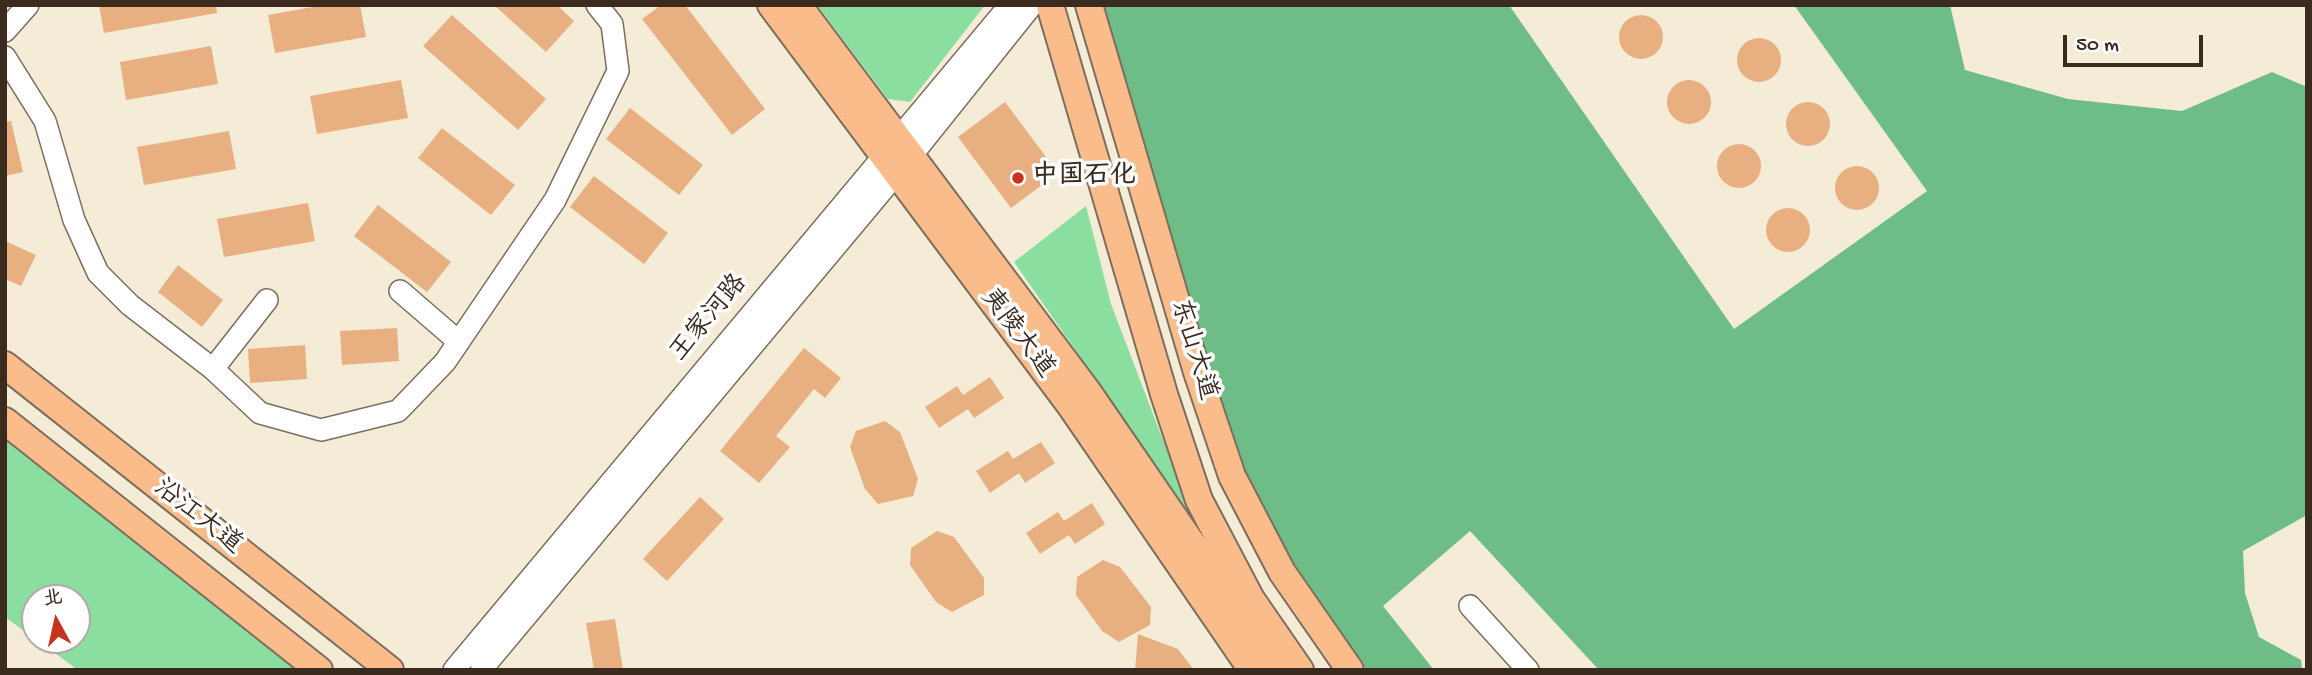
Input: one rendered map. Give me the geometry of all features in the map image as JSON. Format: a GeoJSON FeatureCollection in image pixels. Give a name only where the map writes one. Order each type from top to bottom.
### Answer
{"type":"FeatureCollection","features":[{"type":"Feature","properties":{"kind":"main road","name":"夷陵大道"},"geometry":{"type":"LineString","coordinates":[[771,5],[1088,392],[1279,670]]}},
{"type":"Feature","properties":{"kind":"main road","name":"夷陵大道"},"geometry":{"type":"LineString","coordinates":[[798,5],[897,156],[1252,670]]}},
{"type":"Feature","properties":{"kind":"main road","name":"东山大道"},"geometry":{"type":"LineString","coordinates":[[1050,5],[1164,394],[1199,500],[1251,599],[1300,670]]}},
{"type":"Feature","properties":{"kind":"main road","name":"东山大道"},"geometry":{"type":"LineString","coordinates":[[1089,5],[1197,372],[1232,476],[1282,572],[1350,670]]}},
{"type":"Feature","properties":{"kind":"main road","name":"沿江大道"},"geometry":{"type":"LineString","coordinates":[[5,365],[390,670]]}},
{"type":"Feature","properties":{"kind":"main road","name":"沿江大道"},"geometry":{"type":"LineString","coordinates":[[5,421],[319,670]]}},
{"type":"Feature","properties":{"kind":"street"},"geometry":{"type":"LineString","coordinates":[[5,31],[28,5]]}},
{"type":"Feature","properties":{"kind":"street"},"geometry":{"type":"LineString","coordinates":[[5,57],[44,121],[74,220],[98,273],[130,305],[213,369],[260,413],[321,430],[398,411],[445,362],[555,200],[618,71],[612,24],[597,5]]}},
{"type":"Feature","properties":{"kind":"street","name":"王家河路"},"geometry":{"type":"LineString","coordinates":[[481,670],[897,156],[1010,5]]}},
{"type":"Feature","properties":{"kind":"street","name":"王家河路"},"geometry":{"type":"LineString","coordinates":[[454,670],[897,156],[1032,5]]}},
{"type":"Feature","properties":{"kind":"street"},"geometry":{"type":"LineString","coordinates":[[400,291],[459,342]]}},
{"type":"Feature","properties":{"kind":"street"},"geometry":{"type":"LineString","coordinates":[[213,369],[267,300]]}},
{"type":"Feature","properties":{"kind":"street"},"geometry":{"type":"LineString","coordinates":[[1470,606],[1528,670]]}},
{"type":"Feature","properties":{"kind":"green space"},"geometry":{"type":"Polygon","coordinates":[[[817,5],[985,5],[910,102],[888,99],[817,5]]]}},
{"type":"Feature","properties":{"kind":"green space"},"geometry":{"type":"Polygon","coordinates":[[[1095,5],[1509,5],[1734,329],[1927,191],[1794,5],[1950,5],[1965,70],[2068,99],[2182,111],[2272,72],[2307,87],[2307,515],[2243,551],[2245,593],[2259,637],[2301,660],[2302,670],[1599,670],[1470,531],[1383,606],[1434,670],[1367,670],[1299,572],[1239,474],[1095,5]]]}},
{"type":"Feature","properties":{"kind":"green space"},"geometry":{"type":"Polygon","coordinates":[[[1086,206],[1111,304],[1161,435],[1206,537],[1014,262],[1086,206]]]}},
{"type":"Feature","properties":{"kind":"green space"},"geometry":{"type":"Polygon","coordinates":[[[5,438],[297,670],[78,670],[56,654],[91,654],[91,584],[21,584],[21,629],[5,617],[5,438]]]}},
{"type":"Feature","properties":{"kind":"building"},"geometry":{"type":"Polygon","coordinates":[[[99,5],[216,5],[217,13],[104,33],[99,5]]]}},
{"type":"Feature","properties":{"kind":"building"},"geometry":{"type":"Polygon","coordinates":[[[324,5],[360,5],[366,37],[275,53],[268,15],[324,5]]]}},
{"type":"Feature","properties":{"kind":"building"},"geometry":{"type":"Polygon","coordinates":[[[494,5],[557,5],[574,21],[546,52],[494,5]]]}},
{"type":"Feature","properties":{"kind":"building"},"geometry":{"type":"Polygon","coordinates":[[[661,5],[685,5],[765,109],[732,135],[642,19],[661,5]]]}},
{"type":"Feature","properties":{"kind":"building"},"geometry":{"type":"Polygon","coordinates":[[[452,15],[546,99],[518,130],[423,46],[452,15]]]}},
{"type":"Feature","properties":{"kind":"building"},"geometry":{"type":"Polygon","coordinates":[[[1641,15],[1657,21],[1663,37],[1657,53],[1641,59],[1625,53],[1619,37],[1625,21],[1641,15]]]}},
{"type":"Feature","properties":{"kind":"building"},"geometry":{"type":"Polygon","coordinates":[[[1759,38],[1775,44],[1781,60],[1775,76],[1759,82],[1743,76],[1737,60],[1743,44],[1759,38]]]}},
{"type":"Feature","properties":{"kind":"building"},"geometry":{"type":"Polygon","coordinates":[[[211,46],[218,84],[126,100],[120,62],[211,46]]]}},
{"type":"Feature","properties":{"kind":"building"},"geometry":{"type":"Polygon","coordinates":[[[401,80],[408,118],[317,134],[310,96],[401,80]]]}},
{"type":"Feature","properties":{"kind":"building"},"geometry":{"type":"Polygon","coordinates":[[[1689,80],[1705,86],[1711,102],[1705,118],[1689,124],[1673,118],[1667,102],[1673,86],[1689,80]]]}},
{"type":"Feature","properties":{"kind":"building"},"geometry":{"type":"Polygon","coordinates":[[[1005,102],[1058,173],[1011,208],[958,137],[1005,102]]]}},
{"type":"Feature","properties":{"kind":"building"},"geometry":{"type":"Polygon","coordinates":[[[1808,102],[1824,108],[1830,124],[1824,140],[1808,146],[1792,140],[1786,124],[1792,108],[1808,102]]]}},
{"type":"Feature","properties":{"kind":"building"},"geometry":{"type":"Polygon","coordinates":[[[630,108],[703,165],[679,195],[606,139],[630,108]]]}},
{"type":"Feature","properties":{"kind":"building"},"geometry":{"type":"Polygon","coordinates":[[[11,121],[23,172],[5,176],[5,122],[11,121]]]}},
{"type":"Feature","properties":{"kind":"building"},"geometry":{"type":"Polygon","coordinates":[[[442,128],[515,185],[491,215],[418,158],[442,128]]]}},
{"type":"Feature","properties":{"kind":"building"},"geometry":{"type":"Polygon","coordinates":[[[229,131],[236,169],[144,185],[137,147],[229,131]]]}},
{"type":"Feature","properties":{"kind":"building"},"geometry":{"type":"Polygon","coordinates":[[[1739,144],[1755,150],[1761,166],[1755,182],[1739,188],[1723,182],[1717,166],[1723,150],[1739,144]]]}},
{"type":"Feature","properties":{"kind":"building"},"geometry":{"type":"Polygon","coordinates":[[[1857,166],[1873,172],[1879,188],[1873,204],[1857,210],[1841,204],[1835,188],[1841,172],[1857,166]]]}},
{"type":"Feature","properties":{"kind":"building"},"geometry":{"type":"Polygon","coordinates":[[[594,176],[668,233],[644,264],[570,207],[594,176]]]}},
{"type":"Feature","properties":{"kind":"building"},"geometry":{"type":"Polygon","coordinates":[[[308,203],[315,241],[224,257],[217,219],[308,203]]]}},
{"type":"Feature","properties":{"kind":"building"},"geometry":{"type":"Polygon","coordinates":[[[378,205],[451,262],[427,292],[354,236],[378,205]]]}},
{"type":"Feature","properties":{"kind":"building"},"geometry":{"type":"Polygon","coordinates":[[[1788,208],[1804,214],[1810,230],[1804,246],[1788,252],[1772,246],[1766,230],[1772,214],[1788,208]]]}},
{"type":"Feature","properties":{"kind":"building"},"geometry":{"type":"Polygon","coordinates":[[[5,241],[36,255],[21,286],[5,279],[5,241]]]}},
{"type":"Feature","properties":{"kind":"building"},"geometry":{"type":"Polygon","coordinates":[[[178,265],[223,300],[202,327],[158,292],[178,265]]]}},
{"type":"Feature","properties":{"kind":"building"},"geometry":{"type":"Polygon","coordinates":[[[397,328],[399,361],[342,365],[340,331],[397,328]]]}},
{"type":"Feature","properties":{"kind":"building"},"geometry":{"type":"Polygon","coordinates":[[[305,345],[307,379],[250,383],[248,349],[305,345]]]}},
{"type":"Feature","properties":{"kind":"building"},"geometry":{"type":"Polygon","coordinates":[[[804,348],[841,378],[825,398],[814,389],[776,436],[790,447],[759,483],[720,451],[804,348]]]}},
{"type":"Feature","properties":{"kind":"building"},"geometry":{"type":"Polygon","coordinates":[[[990,377],[1004,398],[974,418],[968,409],[939,428],[925,407],[957,386],[963,395],[990,377]]]}},
{"type":"Feature","properties":{"kind":"building"},"geometry":{"type":"Polygon","coordinates":[[[885,421],[900,432],[918,479],[913,496],[878,504],[865,489],[850,447],[856,431],[885,421]]]}},
{"type":"Feature","properties":{"kind":"building"},"geometry":{"type":"Polygon","coordinates":[[[1041,442],[1055,463],[1025,483],[1019,473],[990,493],[976,471],[1008,451],[1013,459],[1041,442]]]}},
{"type":"Feature","properties":{"kind":"building"},"geometry":{"type":"Polygon","coordinates":[[[700,497],[724,519],[667,581],[643,559],[700,497]]]}},
{"type":"Feature","properties":{"kind":"building"},"geometry":{"type":"Polygon","coordinates":[[[1092,503],[1105,524],[1075,544],[1069,535],[1040,554],[1026,533],[1058,512],[1064,521],[1092,503]]]}},
{"type":"Feature","properties":{"kind":"building"},"geometry":{"type":"Polygon","coordinates":[[[937,531],[954,537],[984,578],[984,595],[952,612],[936,602],[910,565],[911,548],[937,531]]]}},
{"type":"Feature","properties":{"kind":"building"},"geometry":{"type":"Polygon","coordinates":[[[1103,560],[1120,567],[1151,607],[1150,625],[1119,642],[1102,631],[1076,595],[1077,577],[1103,560]]]}},
{"type":"Feature","properties":{"kind":"building"},"geometry":{"type":"Polygon","coordinates":[[[615,619],[623,670],[594,670],[586,623],[615,619]]]}},
{"type":"Feature","properties":{"kind":"building"},"geometry":{"type":"Polygon","coordinates":[[[1138,634],[1178,649],[1194,670],[1135,670],[1138,634]]]}},
{"type":"Feature","properties":{"kind":"place","name":"中国石化"},"geometry":{"type":"Point","coordinates":[1018,178]}}]}
